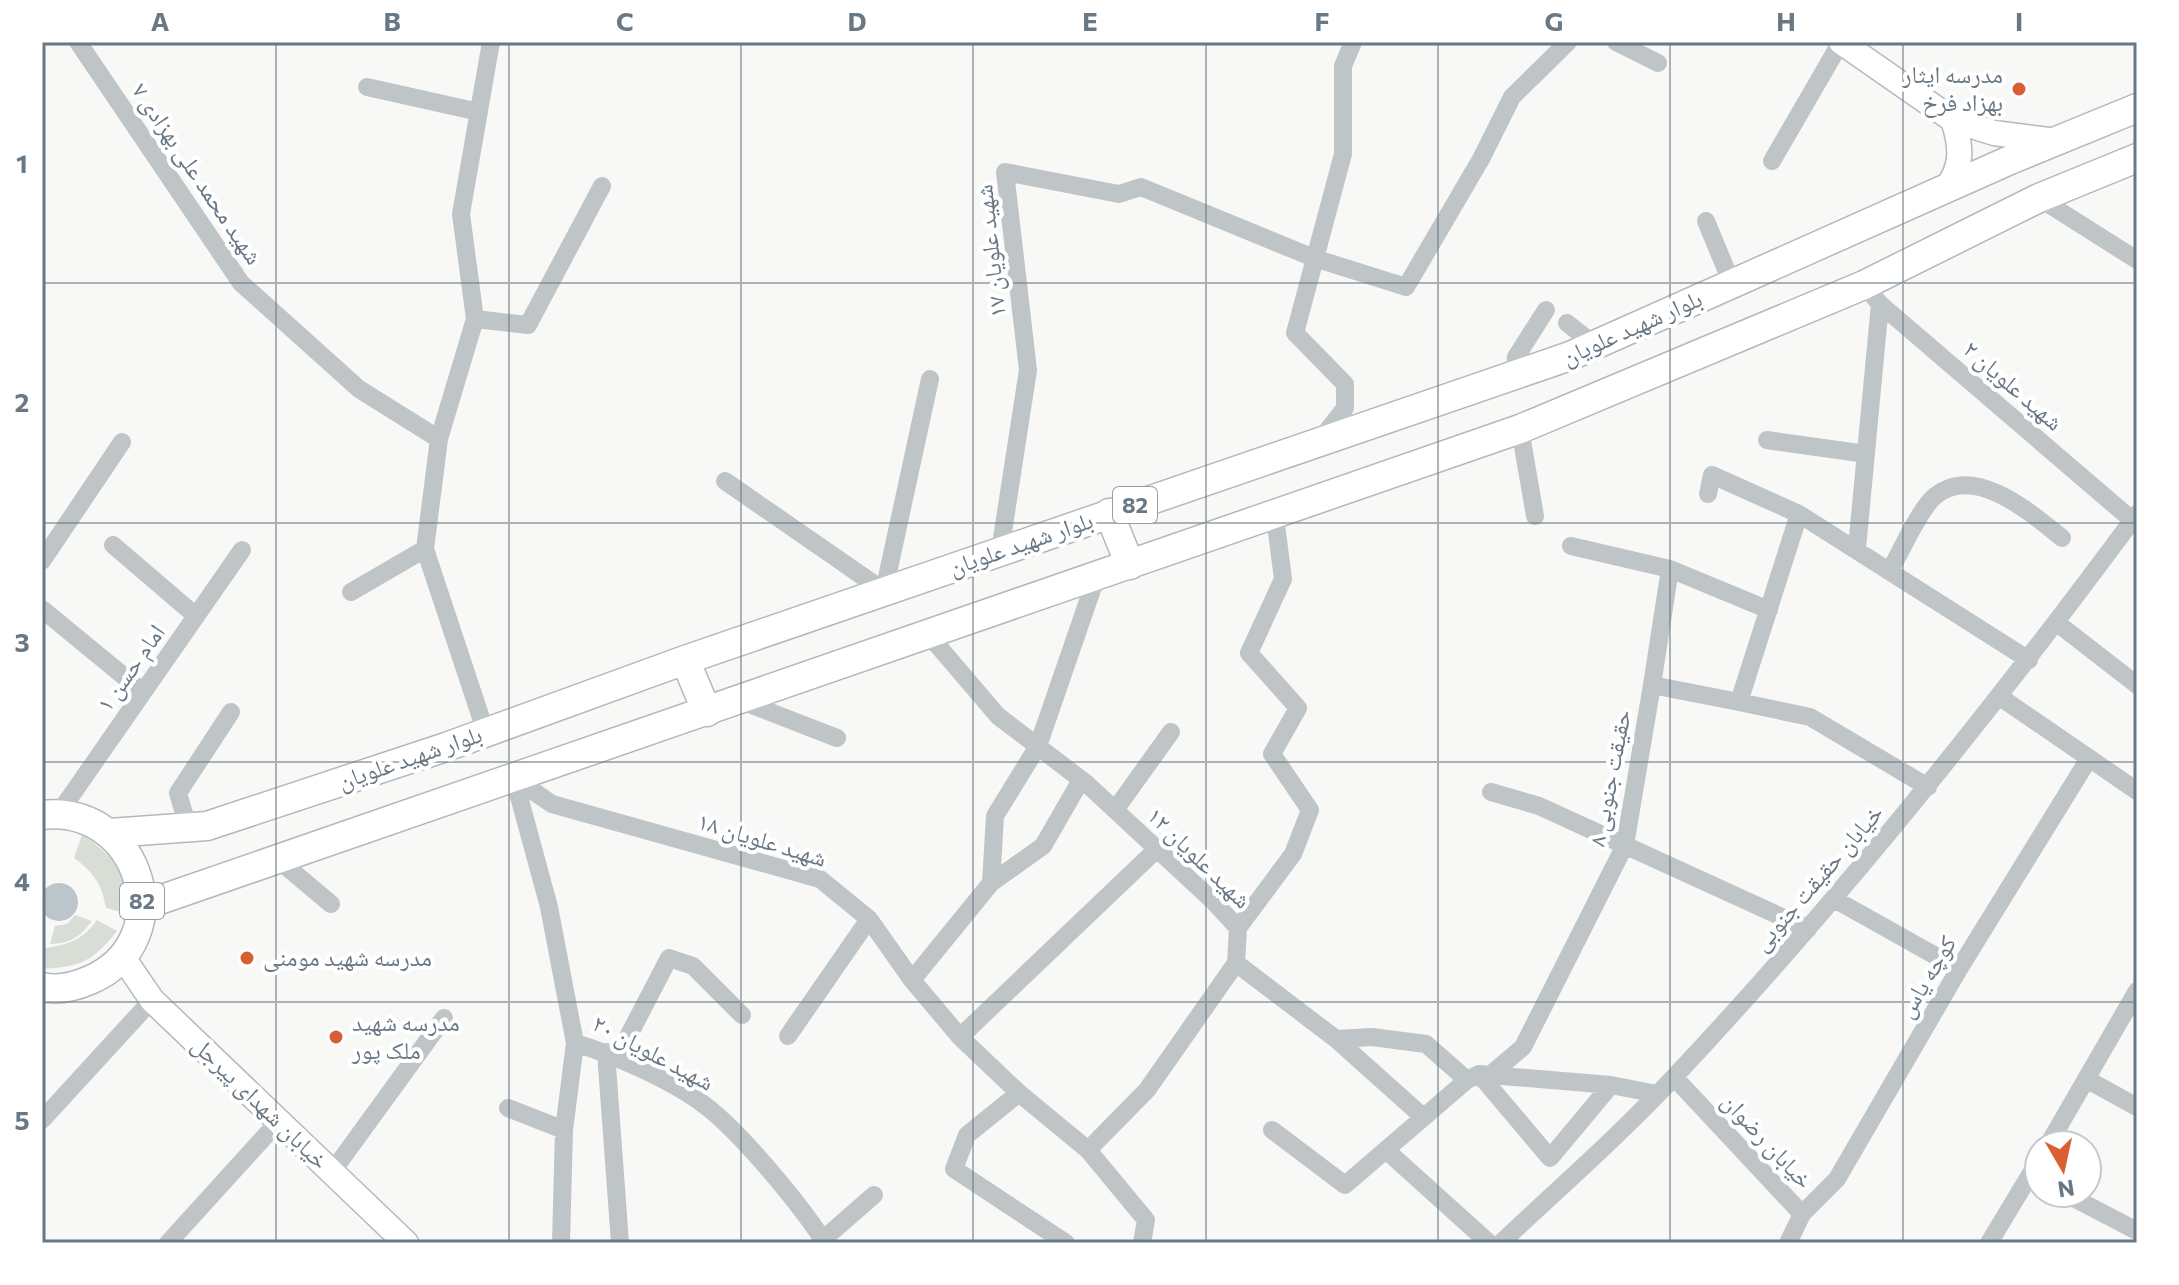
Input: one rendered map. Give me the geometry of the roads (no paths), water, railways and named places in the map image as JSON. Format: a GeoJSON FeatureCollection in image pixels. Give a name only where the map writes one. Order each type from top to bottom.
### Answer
{"type":"FeatureCollection","features":[{"type":"Feature","properties":{"kind":"main road"},"geometry":{"type":"LineString","coordinates":[[1841,42],[1953,120],[1994,133],[2056,141]]}},
{"type":"Feature","properties":{"kind":"main road","name":"بلوار شهید علویان"},"geometry":{"type":"LineString","coordinates":[[110,833],[207,826],[486,733],[685,660],[1515,375],[1595,345],[2137,108]]}},
{"type":"Feature","properties":{"kind":"main road"},"geometry":{"type":"LineString","coordinates":[[1945,190],[1959,169],[1961,150],[1953,120]]}},
{"type":"Feature","properties":{"kind":"main road","name":"بلوار شهید علویان"},"geometry":{"type":"LineString","coordinates":[[142,906],[275,857],[707,712],[927,633],[1275,517],[1520,429],[1872,294],[2039,198],[2137,158]]}},
{"type":"Feature","properties":{"kind":"main road"},"geometry":{"type":"LineString","coordinates":[[1109,513],[1130,565]]}},
{"type":"Feature","properties":{"kind":"main road"},"geometry":{"type":"LineString","coordinates":[[685,660],[707,712]]}},
{"type":"Feature","properties":{"kind":"main road","name":"82"},"geometry":{"type":"LineString","coordinates":[[42,987],[76,986],[101,975],[122,956],[136,933],[142,906],[139,878],[128,853],[110,833],[86,819],[51,814]]}},
{"type":"Feature","properties":{"kind":"main road","name":"خیابان شهدای پیرجل"},"geometry":{"type":"LineString","coordinates":[[122,956],[152,1000],[400,1241]]}},
{"type":"Feature","properties":{"kind":"street","name":"شهید محمد علی بهزادی ۷"},"geometry":{"type":"LineString","coordinates":[[78,42],[241,283],[359,389],[439,439]]}},
{"type":"Feature","properties":{"kind":"street"},"geometry":{"type":"LineString","coordinates":[[486,733],[425,549],[439,439],[475,319],[461,214],[491,42]]}},
{"type":"Feature","properties":{"kind":"street"},"geometry":{"type":"LineString","coordinates":[[1318,442],[1345,408],[1345,384],[1295,333],[1343,154],[1343,66],[1353,42]]}},
{"type":"Feature","properties":{"kind":"street"},"geometry":{"type":"LineString","coordinates":[[1314,258],[1406,287],[1481,159],[1512,97],[1568,42]]}},
{"type":"Feature","properties":{"kind":"street"},"geometry":{"type":"LineString","coordinates":[[1617,42],[1658,63]]}},
{"type":"Feature","properties":{"kind":"street"},"geometry":{"type":"LineString","coordinates":[[1772,161],[1841,42]]}},
{"type":"Feature","properties":{"kind":"street"},"geometry":{"type":"LineString","coordinates":[[367,87],[479,112]]}},
{"type":"Feature","properties":{"kind":"street","name":"شهید علویان ۱۷"},"geometry":{"type":"LineString","coordinates":[[1000,551],[1028,370],[1005,172],[1119,194],[1141,187],[1314,258]]}},
{"type":"Feature","properties":{"kind":"street"},"geometry":{"type":"LineString","coordinates":[[475,319],[528,325],[602,186]]}},
{"type":"Feature","properties":{"kind":"street"},"geometry":{"type":"LineString","coordinates":[[2039,198],[2137,260]]}},
{"type":"Feature","properties":{"kind":"street"},"geometry":{"type":"LineString","coordinates":[[1706,221],[1732,284]]}},
{"type":"Feature","properties":{"kind":"street"},"geometry":{"type":"LineString","coordinates":[[1857,548],[1866,454],[1872,294]]}},
{"type":"Feature","properties":{"kind":"street","name":"شهید علویان ۲"},"geometry":{"type":"LineString","coordinates":[[1872,294],[2134,517]]}},
{"type":"Feature","properties":{"kind":"street"},"geometry":{"type":"LineString","coordinates":[[1515,375],[1516,357],[1546,310]]}},
{"type":"Feature","properties":{"kind":"street"},"geometry":{"type":"LineString","coordinates":[[1567,323],[1595,345]]}},
{"type":"Feature","properties":{"kind":"street"},"geometry":{"type":"LineString","coordinates":[[725,481],[884,591],[930,379]]}},
{"type":"Feature","properties":{"kind":"street"},"geometry":{"type":"LineString","coordinates":[[1520,429],[1535,516]]}},
{"type":"Feature","properties":{"kind":"street"},"geometry":{"type":"LineString","coordinates":[[1767,440],[1866,454]]}},
{"type":"Feature","properties":{"kind":"street"},"geometry":{"type":"LineString","coordinates":[[42,561],[122,442]]}},
{"type":"Feature","properties":{"kind":"street"},"geometry":{"type":"LineString","coordinates":[[1708,494],[1712,475],[1799,514],[2029,660]]}},
{"type":"Feature","properties":{"kind":"street"},"geometry":{"type":"LineString","coordinates":[[1890,570],[1934,496],[1951,488],[1980,488],[2020,504],[2062,538]]}},
{"type":"Feature","properties":{"kind":"street"},"geometry":{"type":"LineString","coordinates":[[1739,702],[1799,514]]}},
{"type":"Feature","properties":{"kind":"street"},"geometry":{"type":"LineString","coordinates":[[1238,928],[1293,854],[1310,810],[1272,754],[1298,708],[1249,653],[1283,579],[1275,517]]}},
{"type":"Feature","properties":{"kind":"street","name":"خیابان حقیقت جنوبی"},"geometry":{"type":"LineString","coordinates":[[1501,1243],[1674,1077],[1808,929],[2000,697],[2134,517]]}},
{"type":"Feature","properties":{"kind":"street"},"geometry":{"type":"LineString","coordinates":[[113,545],[196,616]]}},
{"type":"Feature","properties":{"kind":"street"},"geometry":{"type":"LineString","coordinates":[[1571,546],[1670,569],[1769,610]]}},
{"type":"Feature","properties":{"kind":"street"},"geometry":{"type":"LineString","coordinates":[[351,592],[425,549]]}},
{"type":"Feature","properties":{"kind":"street","name":"امام حسن ۱"},"geometry":{"type":"LineString","coordinates":[[51,814],[143,692],[242,550]]}},
{"type":"Feature","properties":{"kind":"street"},"geometry":{"type":"LineString","coordinates":[[1652,685],[1670,569]]}},
{"type":"Feature","properties":{"kind":"street"},"geometry":{"type":"LineString","coordinates":[[991,883],[995,816],[1038,746],[1096,578]]}},
{"type":"Feature","properties":{"kind":"street"},"geometry":{"type":"LineString","coordinates":[[42,609],[143,692]]}},
{"type":"Feature","properties":{"kind":"street"},"geometry":{"type":"LineString","coordinates":[[2057,623],[2137,685]]}},
{"type":"Feature","properties":{"kind":"street","name":"شهید علویان ۱۲"},"geometry":{"type":"LineString","coordinates":[[927,633],[998,716],[1115,810],[1238,928],[1236,963]]}},
{"type":"Feature","properties":{"kind":"street","name":"حقیقت جنوبی ۸"},"geometry":{"type":"LineString","coordinates":[[1272,1130],[1345,1185],[1387,1151],[1422,1116],[1523,1047],[1625,845],[1652,685],[1810,717],[1928,787]]}},
{"type":"Feature","properties":{"kind":"street"},"geometry":{"type":"LineString","coordinates":[[2000,697],[2137,791]]}},
{"type":"Feature","properties":{"kind":"street"},"geometry":{"type":"LineString","coordinates":[[739,700],[837,738]]}},
{"type":"Feature","properties":{"kind":"street"},"geometry":{"type":"LineString","coordinates":[[188,827],[178,793],[231,712]]}},
{"type":"Feature","properties":{"kind":"street"},"geometry":{"type":"LineString","coordinates":[[1115,810],[1171,732]]}},
{"type":"Feature","properties":{"kind":"street","name":"کوچه یاس"},"geometry":{"type":"LineString","coordinates":[[1802,1214],[1837,1179],[1959,969],[2088,760]]}},
{"type":"Feature","properties":{"kind":"street","name":"شهید علویان ۱۸"},"geometry":{"type":"LineString","coordinates":[[514,778],[552,804],[820,879],[869,919],[912,980],[960,1037],[1019,1093],[1088,1150],[1146,1220],[1142,1243]]}},
{"type":"Feature","properties":{"kind":"street","name":"شهید علویان ۲۰"},"geometry":{"type":"LineString","coordinates":[[514,778],[549,907],[575,1043],[612,1055],[703,1104],[765,1167],[822,1242]]}},
{"type":"Feature","properties":{"kind":"street"},"geometry":{"type":"LineString","coordinates":[[912,980],[991,883],[1043,846],[1081,780]]}},
{"type":"Feature","properties":{"kind":"street"},"geometry":{"type":"LineString","coordinates":[[1491,792],[1539,806],[1808,929]]}},
{"type":"Feature","properties":{"kind":"street"},"geometry":{"type":"LineString","coordinates":[[960,1037],[1157,849]]}},
{"type":"Feature","properties":{"kind":"street"},"geometry":{"type":"LineString","coordinates":[[275,857],[331,904]]}},
{"type":"Feature","properties":{"kind":"street"},"geometry":{"type":"LineString","coordinates":[[1834,899],[1959,969]]}},
{"type":"Feature","properties":{"kind":"street"},"geometry":{"type":"LineString","coordinates":[[788,1036],[869,919]]}},
{"type":"Feature","properties":{"kind":"street"},"geometry":{"type":"LineString","coordinates":[[620,1243],[612,1055],[669,958],[693,966],[742,1015]]}},
{"type":"Feature","properties":{"kind":"street"},"geometry":{"type":"LineString","coordinates":[[1088,1150],[1147,1090],[1236,963],[1336,1039],[1422,1116]]}},
{"type":"Feature","properties":{"kind":"street"},"geometry":{"type":"LineString","coordinates":[[2058,1129],[2137,991]]}},
{"type":"Feature","properties":{"kind":"street"},"geometry":{"type":"LineString","coordinates":[[42,1120],[152,1000]]}},
{"type":"Feature","properties":{"kind":"street"},"geometry":{"type":"LineString","coordinates":[[332,1172],[444,1018]]}},
{"type":"Feature","properties":{"kind":"street"},"geometry":{"type":"LineString","coordinates":[[1336,1039],[1372,1037],[1426,1044],[1479,1076],[1550,1158],[1611,1085]]}},
{"type":"Feature","properties":{"kind":"street"},"geometry":{"type":"LineString","coordinates":[[561,1243],[564,1130],[575,1043]]}},
{"type":"Feature","properties":{"kind":"street"},"geometry":{"type":"LineString","coordinates":[[1479,1076],[1611,1085],[1657,1094]]}},
{"type":"Feature","properties":{"kind":"street","name":"خیابان رضوان"},"geometry":{"type":"LineString","coordinates":[[1674,1077],[1802,1214],[1788,1243]]}},
{"type":"Feature","properties":{"kind":"street"},"geometry":{"type":"LineString","coordinates":[[2088,1080],[2137,1107]]}},
{"type":"Feature","properties":{"kind":"street"},"geometry":{"type":"LineString","coordinates":[[1019,1093],[967,1135],[954,1169],[1066,1243]]}},
{"type":"Feature","properties":{"kind":"street"},"geometry":{"type":"LineString","coordinates":[[508,1108],[564,1130]]}},
{"type":"Feature","properties":{"kind":"street"},"geometry":{"type":"LineString","coordinates":[[168,1243],[278,1122]]}},
{"type":"Feature","properties":{"kind":"street"},"geometry":{"type":"LineString","coordinates":[[1387,1151],[1489,1243]]}},
{"type":"Feature","properties":{"kind":"street"},"geometry":{"type":"LineString","coordinates":[[1989,1243],[2023,1192]]}},
{"type":"Feature","properties":{"kind":"street"},"geometry":{"type":"LineString","coordinates":[[822,1242],[874,1195]]}},
{"type":"Feature","properties":{"kind":"street"},"geometry":{"type":"LineString","coordinates":[[2095,1209],[2137,1231]]}},
{"type":"Feature","properties":{"kind":"place","name":"مدرسه ایثار بهزاد فرخ"},"geometry":{"type":"Point","coordinates":[2019,89]}},
{"type":"Feature","properties":{"kind":"place","name":"مدرسه شهید مومنی"},"geometry":{"type":"Point","coordinates":[247,958]}},
{"type":"Feature","properties":{"kind":"place","name":"مدرسه شهید ملک پور"},"geometry":{"type":"Point","coordinates":[336,1037]}}]}
